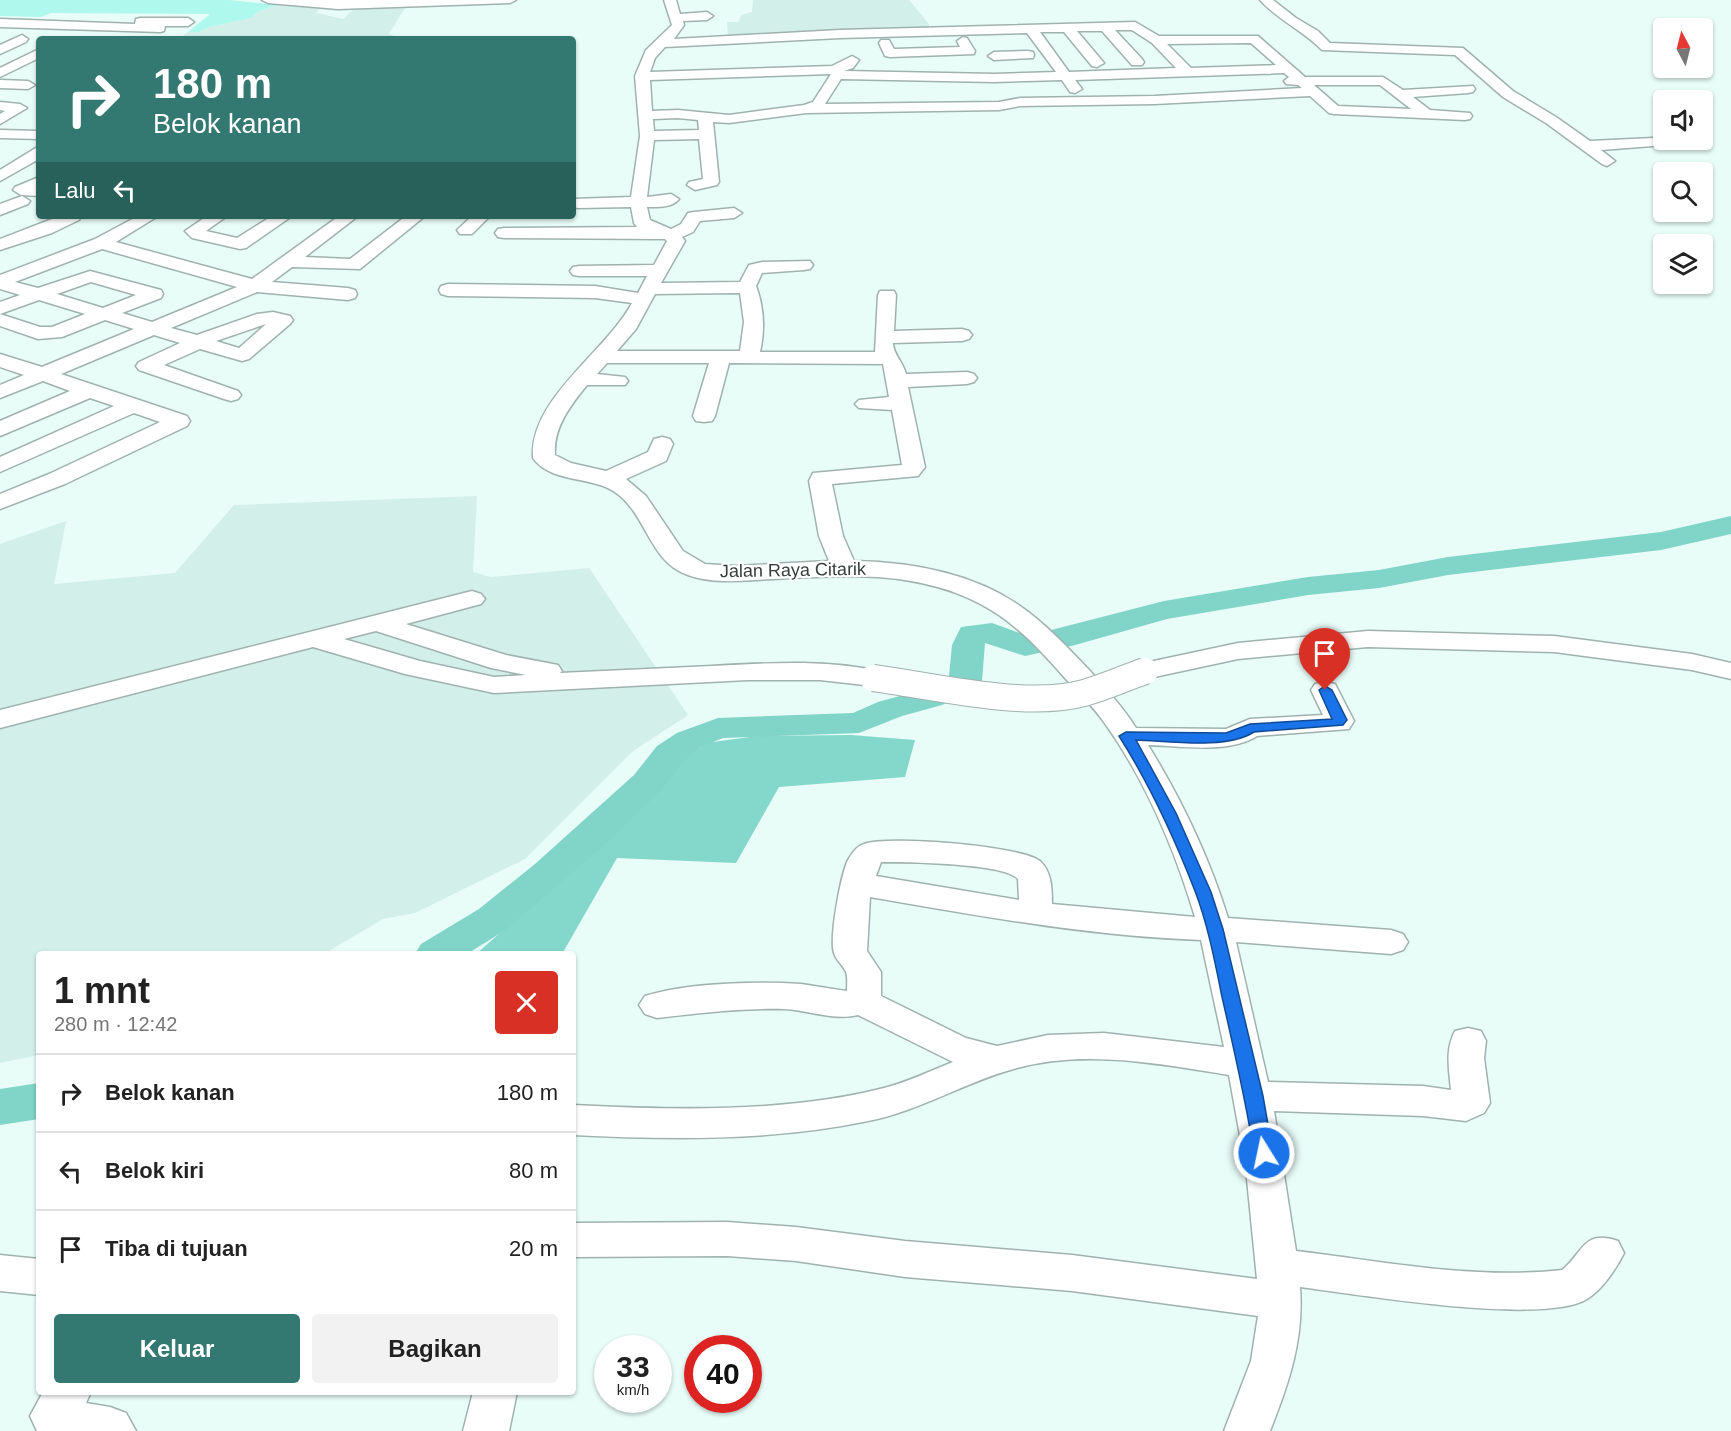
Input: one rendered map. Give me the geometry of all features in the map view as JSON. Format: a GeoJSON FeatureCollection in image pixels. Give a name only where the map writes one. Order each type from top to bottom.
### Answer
{"type":"FeatureCollection","features":[{"type":"Feature","properties":{"kind":"street"},"geometry":{"type":"LineString","coordinates":[[268,0],[339,5],[510,0]]}},
{"type":"Feature","properties":{"kind":"street"},"geometry":{"type":"LineString","coordinates":[[1266,0],[1292,21],[1314,34],[1327,47],[1458,51],[1508,94],[1551,120],[1607,161]]}},
{"type":"Feature","properties":{"kind":"street"},"geometry":{"type":"LineString","coordinates":[[667,233],[642,223],[637,189],[647,136],[642,76],[648,58],[674,33],[678,25],[673,9],[707,16]]}},
{"type":"Feature","properties":{"kind":"street"},"geometry":{"type":"LineString","coordinates":[[0,50],[70,15]]}},
{"type":"Feature","properties":{"kind":"street"},"geometry":{"type":"LineString","coordinates":[[0,23],[164,25],[188,22]]}},
{"type":"Feature","properties":{"kind":"street"},"geometry":{"type":"LineString","coordinates":[[151,36],[164,25]]}},
{"type":"Feature","properties":{"kind":"street"},"geometry":{"type":"LineString","coordinates":[[1105,27],[1137,62]]}},
{"type":"Feature","properties":{"kind":"street"},"geometry":{"type":"LineString","coordinates":[[664,43],[997,35],[1031,29],[1138,27],[1156,40],[1187,72]]}},
{"type":"Feature","properties":{"kind":"street"},"geometry":{"type":"LineString","coordinates":[[1068,28],[1096,63]]}},
{"type":"Feature","properties":{"kind":"street"},"geometry":{"type":"LineString","coordinates":[[1031,29],[1074,88],[1088,100]]}},
{"type":"Feature","properties":{"kind":"street"},"geometry":{"type":"LineString","coordinates":[[0,35],[36,36]]}},
{"type":"Feature","properties":{"kind":"street"},"geometry":{"type":"LineString","coordinates":[[710,51],[843,40],[889,52],[969,51],[997,35]]}},
{"type":"Feature","properties":{"kind":"street"},"geometry":{"type":"LineString","coordinates":[[997,35],[1011,55]]}},
{"type":"Feature","properties":{"kind":"street"},"geometry":{"type":"LineString","coordinates":[[1156,40],[1252,39],[1335,111],[1465,116]]}},
{"type":"Feature","properties":{"kind":"street"},"geometry":{"type":"LineString","coordinates":[[642,76],[701,74],[744,77],[830,74],[852,62],[843,40]]}},
{"type":"Feature","properties":{"kind":"street"},"geometry":{"type":"LineString","coordinates":[[1368,49],[1384,81],[1427,115]]}},
{"type":"Feature","properties":{"kind":"street"},"geometry":{"type":"LineString","coordinates":[[797,104],[818,105],[838,76],[995,78],[1096,63],[1177,61],[1225,52],[1166,51]]}},
{"type":"Feature","properties":{"kind":"street"},"geometry":{"type":"LineString","coordinates":[[0,73],[36,54]]}},
{"type":"Feature","properties":{"kind":"street"},"geometry":{"type":"LineString","coordinates":[[1028,55],[1011,55],[994,61],[1061,70],[1187,72],[1286,69]]}},
{"type":"Feature","properties":{"kind":"street"},"geometry":{"type":"LineString","coordinates":[[695,184],[711,182],[701,62],[810,57]]}},
{"type":"Feature","properties":{"kind":"street"},"geometry":{"type":"LineString","coordinates":[[0,59],[25,60]]}},
{"type":"Feature","properties":{"kind":"street"},"geometry":{"type":"LineString","coordinates":[[1354,88],[1378,70]]}},
{"type":"Feature","properties":{"kind":"street"},"geometry":{"type":"LineString","coordinates":[[892,76],[877,91],[879,96],[959,97]]}},
{"type":"Feature","properties":{"kind":"street"},"geometry":{"type":"LineString","coordinates":[[744,77],[746,86],[766,86]]}},
{"type":"Feature","properties":{"kind":"street"},"geometry":{"type":"LineString","coordinates":[[995,85],[1000,90],[1299,81],[1354,88],[1380,113]]}},
{"type":"Feature","properties":{"kind":"street"},"geometry":{"type":"LineString","coordinates":[[0,84],[28,85]]}},
{"type":"Feature","properties":{"kind":"street"},"geometry":{"type":"LineString","coordinates":[[1400,94],[1468,89]]}},
{"type":"Feature","properties":{"kind":"street"},"geometry":{"type":"LineString","coordinates":[[1155,100],[1313,92]]}},
{"type":"Feature","properties":{"kind":"street"},"geometry":{"type":"LineString","coordinates":[[705,105],[709,114],[731,114],[748,110],[748,97]]}},
{"type":"Feature","properties":{"kind":"street"},"geometry":{"type":"LineString","coordinates":[[646,115],[678,114],[705,105],[729,119],[797,104],[999,106],[1020,102],[1155,100],[1329,106]]}},
{"type":"Feature","properties":{"kind":"street"},"geometry":{"type":"LineString","coordinates":[[0,106],[20,108],[0,120]]}},
{"type":"Feature","properties":{"kind":"street"},"geometry":{"type":"LineString","coordinates":[[0,134],[36,135]]}},
{"type":"Feature","properties":{"kind":"street"},"geometry":{"type":"LineString","coordinates":[[647,136],[707,135]]}},
{"type":"Feature","properties":{"kind":"street"},"geometry":{"type":"LineString","coordinates":[[1563,149],[1653,142]]}},
{"type":"Feature","properties":{"kind":"street"},"geometry":{"type":"LineString","coordinates":[[9,151],[36,152]]}},
{"type":"Feature","properties":{"kind":"street"},"geometry":{"type":"LineString","coordinates":[[0,176],[36,154]]}},
{"type":"Feature","properties":{"kind":"street"},"geometry":{"type":"LineString","coordinates":[[36,183],[21,190],[36,191]]}},
{"type":"Feature","properties":{"kind":"street"},"geometry":{"type":"LineString","coordinates":[[578,203],[637,189],[671,199]]}},
{"type":"Feature","properties":{"kind":"street"},"geometry":{"type":"LineString","coordinates":[[504,233],[667,233],[687,228],[694,217],[734,213]]}},
{"type":"Feature","properties":{"kind":"street"},"geometry":{"type":"LineString","coordinates":[[0,245],[66,219]]}},
{"type":"Feature","properties":{"kind":"street"},"geometry":{"type":"LineString","coordinates":[[0,282],[101,243],[145,219]]}},
{"type":"Feature","properties":{"kind":"street"},"geometry":{"type":"LineString","coordinates":[[214,219],[194,231],[236,244],[244,243],[280,219]]}},
{"type":"Feature","properties":{"kind":"street"},"geometry":{"type":"LineString","coordinates":[[0,392],[255,286],[346,219]]}},
{"type":"Feature","properties":{"kind":"street"},"geometry":{"type":"LineString","coordinates":[[290,262],[354,265],[413,219]]}},
{"type":"Feature","properties":{"kind":"street"},"geometry":{"type":"LineString","coordinates":[[466,230],[479,219]]}},
{"type":"Feature","properties":{"kind":"street"},"geometry":{"type":"LineString","coordinates":[[269,227],[329,232]]}},
{"type":"Feature","properties":{"kind":"street"},"geometry":{"type":"LineString","coordinates":[[0,230],[23,237]]}},
{"type":"Feature","properties":{"kind":"street","name":"Jalan Raya Citarik"},"geometry":{"type":"LineString","coordinates":[[667,233],[676,241],[674,248],[626,328],[582,379],[548,428],[542,452],[544,458],[553,464],[609,478],[636,498],[671,554],[690,567],[702,571],[726,573],[844,567],[891,569],[946,581],[999,604],[1046,641],[1118,721],[1145,766],[1197,874],[1215,929],[1250,1080],[1267,1172],[1277,1283],[1278,1338],[1263,1392],[1247,1431]]}},
{"type":"Feature","properties":{"kind":"street"},"geometry":{"type":"LineString","coordinates":[[0,235],[23,237]]}},
{"type":"Feature","properties":{"kind":"street"},"geometry":{"type":"LineString","coordinates":[[101,243],[255,286],[348,294]]}},
{"type":"Feature","properties":{"kind":"street"},"geometry":{"type":"LineString","coordinates":[[747,286],[755,269],[804,265]]}},
{"type":"Feature","properties":{"kind":"street"},"geometry":{"type":"LineString","coordinates":[[579,271],[659,270]]}},
{"type":"Feature","properties":{"kind":"street"},"geometry":{"type":"LineString","coordinates":[[0,308],[90,276],[154,294],[104,315],[49,334],[38,333],[0,320]]}},
{"type":"Feature","properties":{"kind":"street"},"geometry":{"type":"LineString","coordinates":[[0,282],[242,355]]}},
{"type":"Feature","properties":{"kind":"street"},"geometry":{"type":"LineString","coordinates":[[448,290],[646,294],[747,286]]}},
{"type":"Feature","properties":{"kind":"street"},"geometry":{"type":"LineString","coordinates":[[747,286],[753,298],[753,333],[747,359]]}},
{"type":"Feature","properties":{"kind":"street"},"geometry":{"type":"LineString","coordinates":[[844,567],[831,536],[821,478],[913,470],[902,403],[893,363],[886,347],[887,295]]}},
{"type":"Feature","properties":{"kind":"street"},"geometry":{"type":"LineString","coordinates":[[206,386],[283,320],[281,318],[271,316],[257,318],[146,366],[231,395]]}},
{"type":"Feature","properties":{"kind":"street"},"geometry":{"type":"LineString","coordinates":[[602,357],[747,359],[886,347],[962,335]]}},
{"type":"Feature","properties":{"kind":"street"},"geometry":{"type":"LineString","coordinates":[[704,416],[720,359]]}},
{"type":"Feature","properties":{"kind":"street"},"geometry":{"type":"LineString","coordinates":[[0,360],[179,421],[0,502]]}},
{"type":"Feature","properties":{"kind":"street"},"geometry":{"type":"LineString","coordinates":[[897,381],[967,378]]}},
{"type":"Feature","properties":{"kind":"street"},"geometry":{"type":"LineString","coordinates":[[582,379],[618,381]]}},
{"type":"Feature","properties":{"kind":"street"},"geometry":{"type":"LineString","coordinates":[[0,429],[87,391]]}},
{"type":"Feature","properties":{"kind":"street"},"geometry":{"type":"LineString","coordinates":[[866,404],[902,403]]}},
{"type":"Feature","properties":{"kind":"street"},"geometry":{"type":"LineString","coordinates":[[0,465],[133,405]]}},
{"type":"Feature","properties":{"kind":"street"},"geometry":{"type":"LineString","coordinates":[[609,478],[658,456],[662,444]]}},
{"type":"Feature","properties":{"kind":"street"},"geometry":{"type":"LineString","coordinates":[[0,478],[57,478]]}},
{"type":"Feature","properties":{"kind":"street"},"geometry":{"type":"LineString","coordinates":[[0,719],[472,599]]}},
{"type":"Feature","properties":{"kind":"street"},"geometry":{"type":"LineString","coordinates":[[376,623],[501,662],[589,679]]}},
{"type":"Feature","properties":{"kind":"street"},"geometry":{"type":"LineString","coordinates":[[314,639],[415,668],[494,685],[748,672],[820,672],[1016,698],[1050,698],[1083,693],[1145,671],[1238,651],[1368,639],[1554,644],[1692,662],[1731,670]]}},
{"type":"Feature","properties":{"kind":"street"},"geometry":{"type":"LineString","coordinates":[[1126,736],[1226,738],[1239,735],[1250,728],[1339,723],[1340,720],[1325,690]]}},
{"type":"Feature","properties":{"kind":"street"},"geometry":{"type":"LineString","coordinates":[[861,1001],[864,994],[864,972],[850,952],[854,890],[858,884],[862,862],[867,854],[875,851],[975,857],[1014,862],[1026,866],[1035,878],[1035,914]]}},
{"type":"Feature","properties":{"kind":"street"},"geometry":{"type":"LineString","coordinates":[[858,884],[1035,914],[1162,927],[1390,942]]}},
{"type":"Feature","properties":{"kind":"street"},"geometry":{"type":"LineString","coordinates":[[657,1005],[703,999],[764,996],[820,999],[849,1004],[861,1001],[956,1049],[999,1060]]}},
{"type":"Feature","properties":{"kind":"street"},"geometry":{"type":"LineString","coordinates":[[576,1120],[678,1124],[757,1120],[840,1111],[891,1101],[954,1075],[999,1060],[1042,1050],[1107,1047],[1162,1052],[1250,1080],[1466,1106],[1471,1103],[1466,1058],[1468,1041]]}},
{"type":"Feature","properties":{"kind":"street"},"geometry":{"type":"LineString","coordinates":[[576,1239],[727,1239],[796,1244],[905,1259],[1072,1273],[1277,1283],[1450,1287],[1530,1293],[1571,1287],[1581,1280],[1603,1253]]}},
{"type":"Feature","properties":{"kind":"street"},"geometry":{"type":"LineString","coordinates":[[0,1273],[36,1277]]}},
{"type":"Feature","properties":{"kind":"street"},"geometry":{"type":"LineString","coordinates":[[486,1431],[494,1395]]}},
{"type":"Feature","properties":{"kind":"street"},"geometry":{"type":"LineString","coordinates":[[55,1413],[58,1420],[110,1428],[113,1431]]}},
{"type":"Feature","properties":{"kind":"shaded area"},"geometry":{"type":"Polygon","coordinates":[[[0,0],[229,0],[277,5],[258,12],[251,18],[209,27],[199,32],[188,32],[210,14],[51,13],[40,17],[0,16],[0,0]]]}},
{"type":"Feature","properties":{"kind":"shaded area"},"geometry":{"type":"Polygon","coordinates":[[[753,0],[909,0],[929,24],[929,29],[728,39],[727,22],[739,22],[741,15],[752,12],[753,0]]]}},
{"type":"Feature","properties":{"kind":"shaded area"},"geometry":{"type":"Polygon","coordinates":[[[277,5],[321,7],[316,13],[343,19],[355,8],[406,6],[389,34],[394,36],[183,36],[188,32],[199,32],[209,27],[251,18],[258,12],[277,5]]]}},
{"type":"Feature","properties":{"kind":"shaded area"},"geometry":{"type":"Polygon","coordinates":[[[477,496],[473,572],[491,577],[589,568],[688,715],[633,751],[525,859],[415,913],[383,919],[329,951],[36,951],[36,1056],[0,1063],[0,544],[66,521],[54,584],[175,573],[234,505],[477,496]]]}},
{"type":"Feature","properties":{"kind":"green space"},"geometry":{"type":"Polygon","coordinates":[[[851,735],[915,740],[905,777],[779,787],[736,863],[617,858],[564,951],[479,951],[589,855],[662,777],[706,743],[757,736],[851,735]]]}},
{"type":"Feature","properties":{"kind":"waterway"},"geometry":{"type":"LineString","coordinates":[[441,951],[493,919],[549,873],[647,783],[670,754],[689,740],[718,728],[859,723],[890,709],[930,698],[965,681],[972,634],[992,633],[1025,646],[1064,638],[1164,610],[1308,586],[1379,579],[1448,566],[1661,541],[1731,525]]}},
{"type":"Feature","properties":{"kind":"waterway"},"geometry":{"type":"LineString","coordinates":[[0,1107],[36,1101]]}},
{"type":"Feature","properties":{"kind":"route"},"geometry":{"type":"LineString","coordinates":[[1264,1153],[1254,1096],[1215,929],[1203,892],[1169,813],[1145,766],[1126,736],[1226,738],[1239,735],[1250,728],[1339,723],[1340,720],[1325,690]]}}]}
